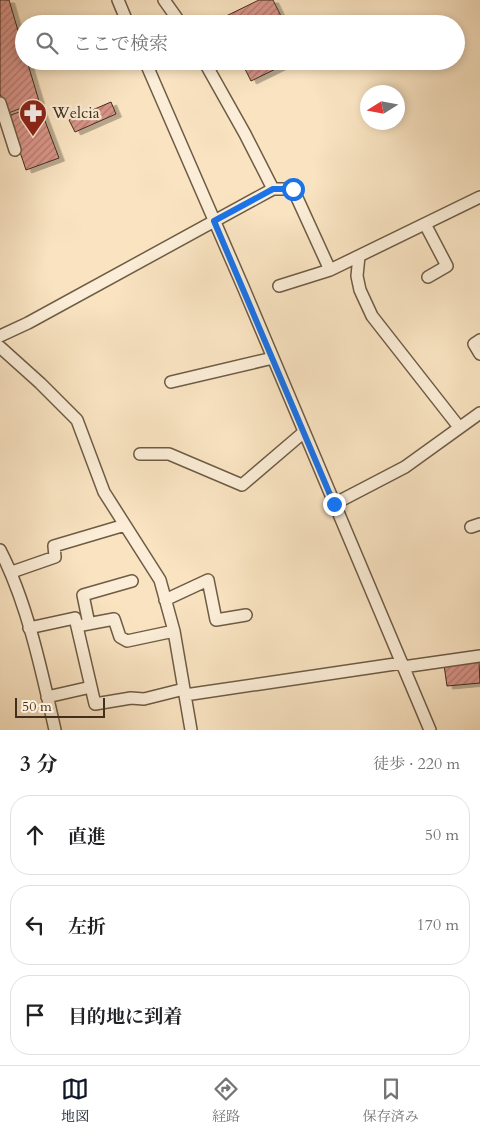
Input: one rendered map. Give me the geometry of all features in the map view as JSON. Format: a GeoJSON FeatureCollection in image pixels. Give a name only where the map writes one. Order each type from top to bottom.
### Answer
{"type":"FeatureCollection","features":[{"type":"Feature","properties":{"kind":"street"},"geometry":{"type":"LineString","coordinates":[[118,0],[124,15]]}},
{"type":"Feature","properties":{"kind":"street"},"geometry":{"type":"LineString","coordinates":[[164,0],[175,15]]}},
{"type":"Feature","properties":{"kind":"street"},"geometry":{"type":"LineString","coordinates":[[149,70],[430,730]]}},
{"type":"Feature","properties":{"kind":"street"},"geometry":{"type":"LineString","coordinates":[[209,70],[273,189]]}},
{"type":"Feature","properties":{"kind":"street"},"geometry":{"type":"LineString","coordinates":[[0,103],[15,150]]}},
{"type":"Feature","properties":{"kind":"street"},"geometry":{"type":"LineString","coordinates":[[0,336],[28,324],[273,189],[293,189],[330,270]]}},
{"type":"Feature","properties":{"kind":"street"},"geometry":{"type":"LineString","coordinates":[[279,286],[330,270],[480,197]]}},
{"type":"Feature","properties":{"kind":"street"},"geometry":{"type":"LineString","coordinates":[[425,224],[447,266],[428,277]]}},
{"type":"Feature","properties":{"kind":"street"},"geometry":{"type":"LineString","coordinates":[[358,256],[357,276],[360,290],[372,316],[459,427]]}},
{"type":"Feature","properties":{"kind":"street"},"geometry":{"type":"LineString","coordinates":[[480,340],[474,344],[480,354]]}},
{"type":"Feature","properties":{"kind":"street"},"geometry":{"type":"LineString","coordinates":[[0,347],[77,420],[104,492],[160,580],[174,631],[191,730]]}},
{"type":"Feature","properties":{"kind":"street"},"geometry":{"type":"LineString","coordinates":[[171,382],[273,358]]}},
{"type":"Feature","properties":{"kind":"street"},"geometry":{"type":"LineString","coordinates":[[334,504],[405,467],[480,413]]}},
{"type":"Feature","properties":{"kind":"street"},"geometry":{"type":"LineString","coordinates":[[140,454],[169,454],[242,485],[304,432]]}},
{"type":"Feature","properties":{"kind":"street"},"geometry":{"type":"LineString","coordinates":[[12,572],[54,556],[54,546],[125,525]]}},
{"type":"Feature","properties":{"kind":"street"},"geometry":{"type":"LineString","coordinates":[[0,550],[12,572],[29,628],[55,730]]}},
{"type":"Feature","properties":{"kind":"street"},"geometry":{"type":"LineString","coordinates":[[165,600],[208,580],[216,620],[246,615]]}},
{"type":"Feature","properties":{"kind":"street"},"geometry":{"type":"LineString","coordinates":[[89,624],[83,595],[132,581]]}},
{"type":"Feature","properties":{"kind":"street"},"geometry":{"type":"LineString","coordinates":[[29,628],[75,618],[95,704],[130,698],[144,699],[185,692],[480,656]]}},
{"type":"Feature","properties":{"kind":"street"},"geometry":{"type":"LineString","coordinates":[[77,626],[114,619],[120,637],[127,641],[174,631]]}},
{"type":"Feature","properties":{"kind":"street"},"geometry":{"type":"LineString","coordinates":[[47,696],[91,687]]}},
{"type":"Feature","properties":{"kind":"building"},"geometry":{"type":"Polygon","coordinates":[[[0,0],[9,0],[15,20],[15,70],[30,70],[39,101],[6,114],[0,94],[0,0]]]}},
{"type":"Feature","properties":{"kind":"building"},"geometry":{"type":"Polygon","coordinates":[[[259,0],[273,0],[280,15],[228,15],[259,0]]]}},
{"type":"Feature","properties":{"kind":"building"},"geometry":{"type":"Polygon","coordinates":[[[246,70],[274,70],[251,81],[246,70]]]}},
{"type":"Feature","properties":{"kind":"building"},"geometry":{"type":"Polygon","coordinates":[[[111,102],[116,114],[75,132],[69,120],[111,102]]]}},
{"type":"Feature","properties":{"kind":"building","name":"Welcia"},"geometry":{"type":"Polygon","coordinates":[[[39,105],[59,158],[26,170],[8,116],[39,105]]]}},
{"type":"Feature","properties":{"kind":"building"},"geometry":{"type":"Polygon","coordinates":[[[479,662],[480,683],[447,686],[444,665],[479,662]]]}},
{"type":"Feature","properties":{"kind":"place","name":"Welcia"},"geometry":{"type":"Point","coordinates":[33,137]}},
{"type":"Feature","properties":{"kind":"route"},"geometry":{"type":"LineString","coordinates":[[293,189],[273,189],[214,221],[334,504]]}}]}
